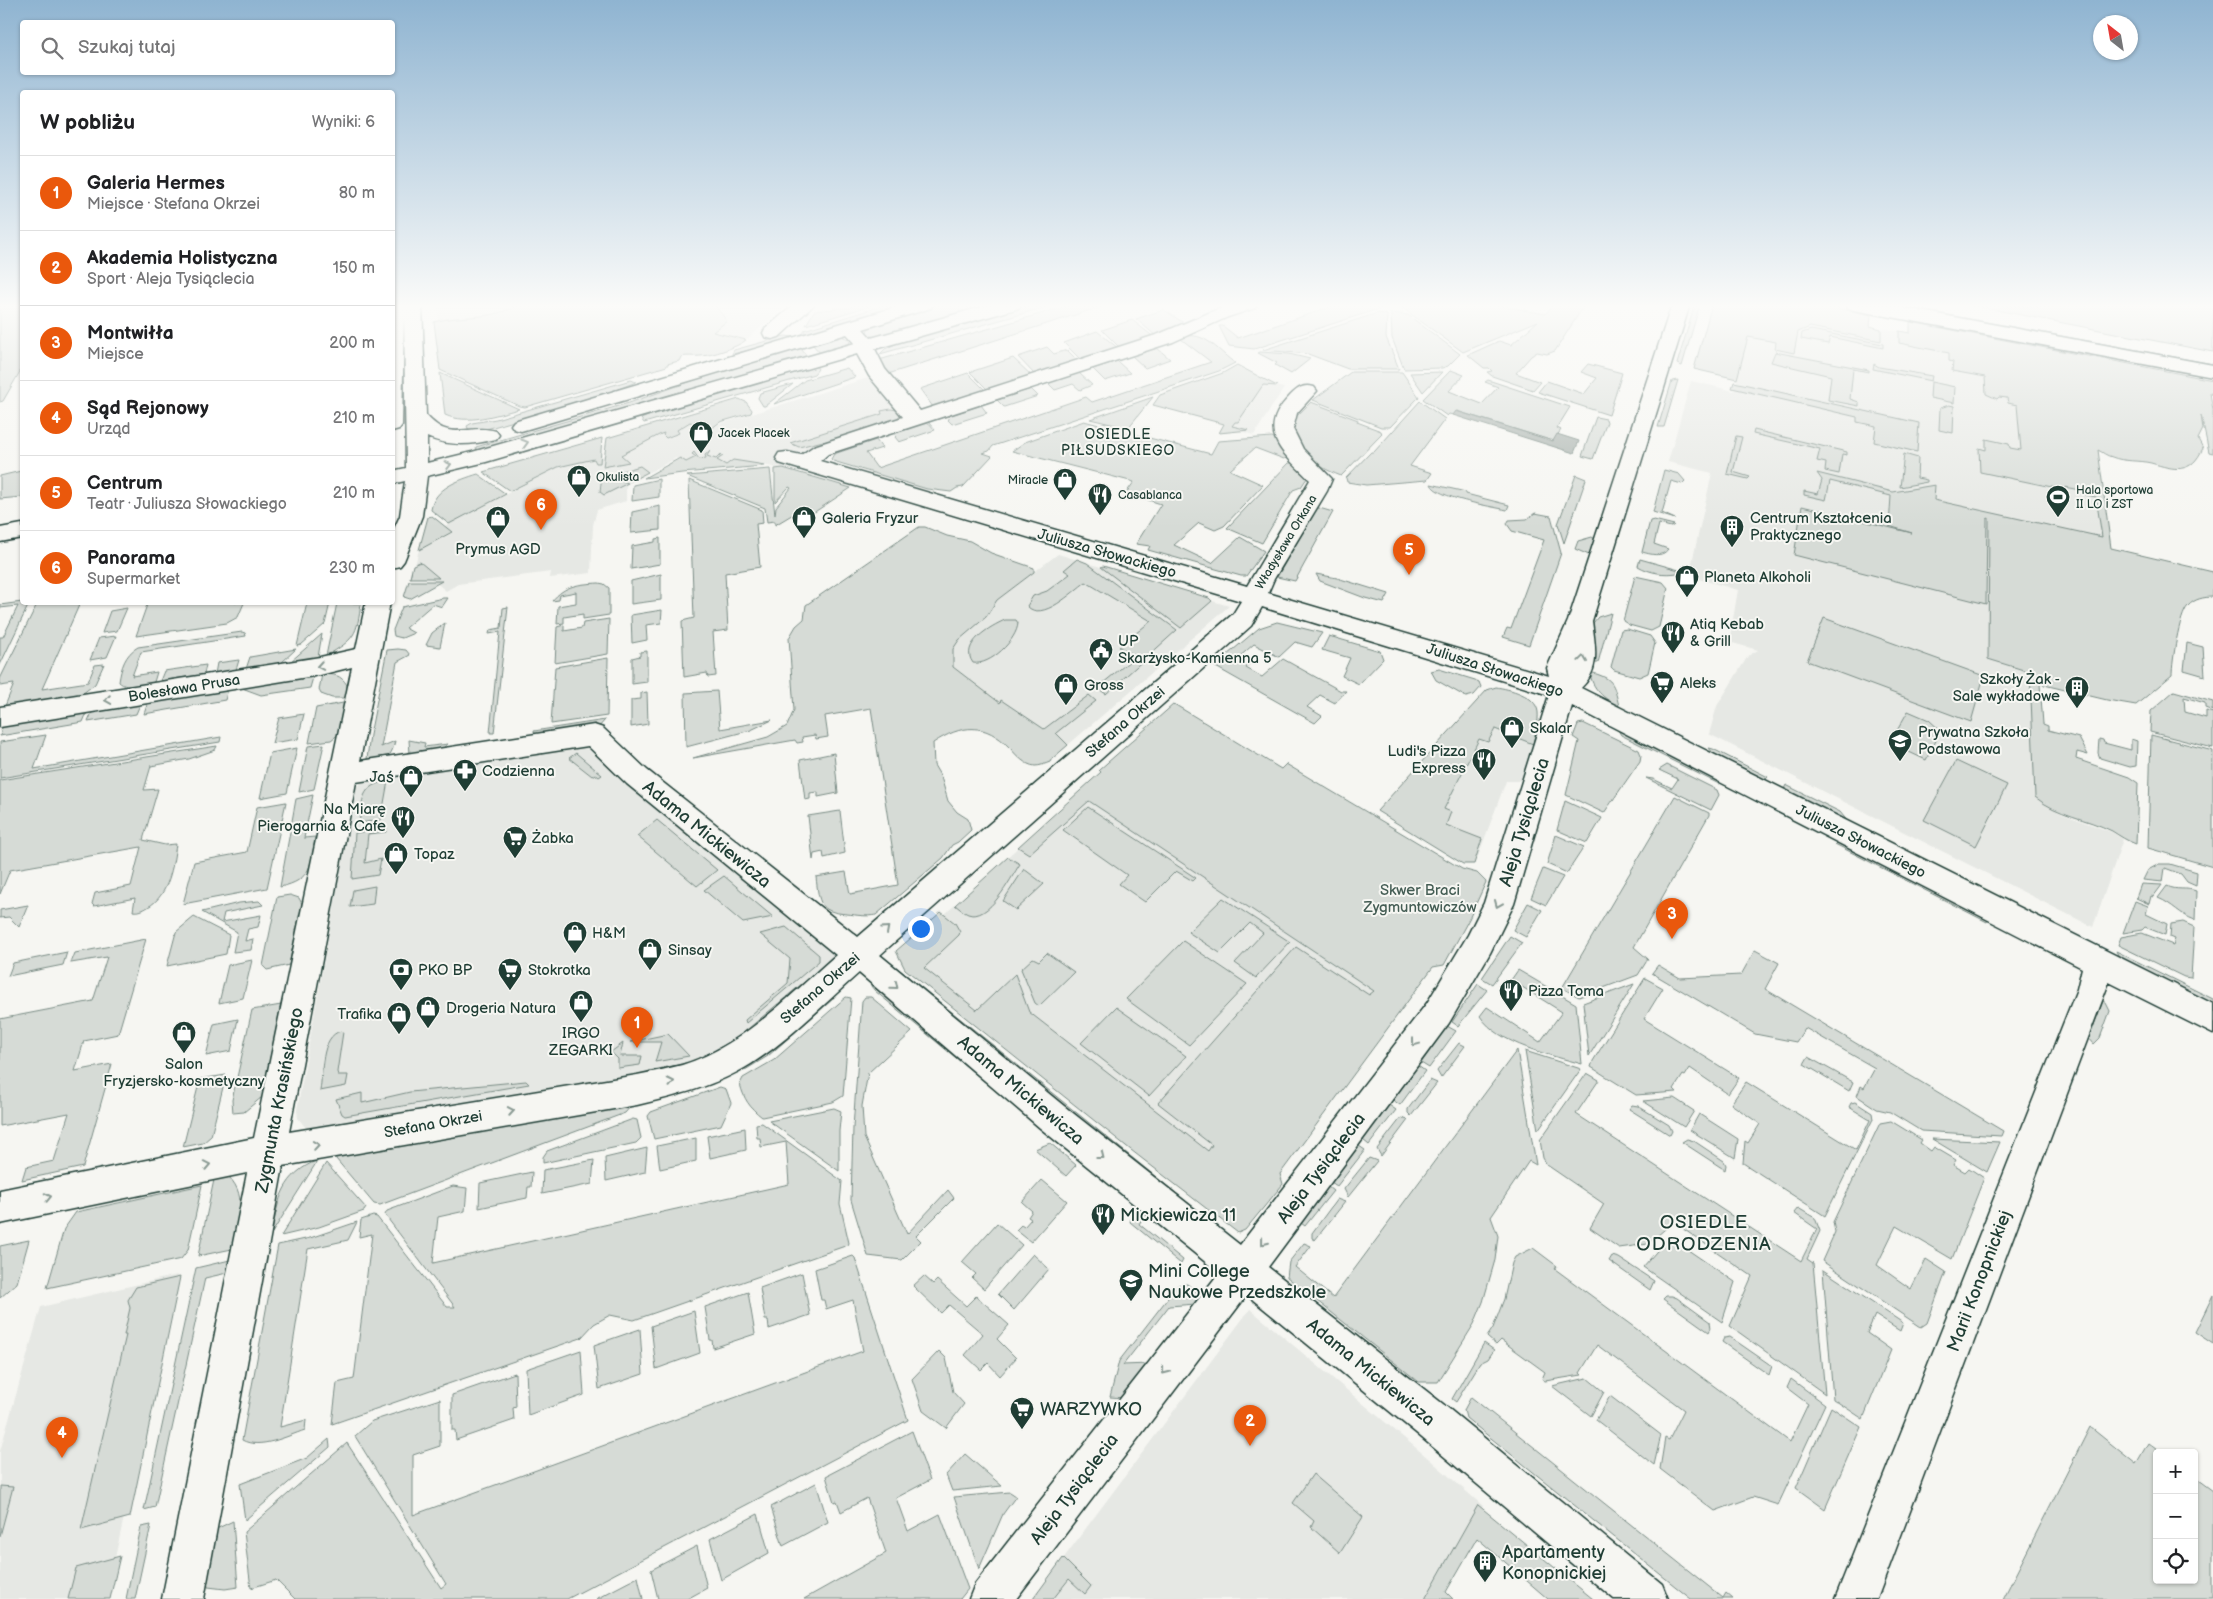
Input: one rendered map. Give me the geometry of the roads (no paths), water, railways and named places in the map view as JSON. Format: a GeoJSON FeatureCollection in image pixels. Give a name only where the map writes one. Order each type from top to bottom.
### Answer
{"type":"FeatureCollection","features":[{"type":"Feature","properties":{"kind":"street"},"geometry":{"type":"LineString","coordinates":[[395,554],[411,516],[417,463],[415,379]]}},
{"type":"Feature","properties":{"kind":"street"},"geometry":{"type":"LineString","coordinates":[[395,476],[417,463],[489,435],[677,379]]}},
{"type":"Feature","properties":{"kind":"street"},"geometry":{"type":"LineString","coordinates":[[395,459],[417,463],[745,379]]}},
{"type":"Feature","properties":{"kind":"street"},"geometry":{"type":"LineString","coordinates":[[883,379],[916,420],[1042,379]]}},
{"type":"Feature","properties":{"kind":"street"},"geometry":{"type":"LineString","coordinates":[[1563,690],[1580,674],[1584,656],[1580,621],[1658,379]]}},
{"type":"Feature","properties":{"kind":"street","name":"Władysława Orkana"},"geometry":{"type":"LineString","coordinates":[[1255,596],[1262,579],[1316,491],[1321,479],[1294,450],[1283,431],[1283,421],[1286,414],[1307,391]]}},
{"type":"Feature","properties":{"kind":"street"},"geometry":{"type":"LineString","coordinates":[[417,418],[429,432],[438,436],[462,438],[489,435]]}},
{"type":"Feature","properties":{"kind":"street","name":"Juliusza Słowackiego"},"geometry":{"type":"LineString","coordinates":[[916,420],[821,450],[796,460],[1255,596],[1563,690],[2213,1020]]}},
{"type":"Feature","properties":{"kind":"street"},"geometry":{"type":"LineString","coordinates":[[0,518],[20,515]]}},
{"type":"Feature","properties":{"kind":"street"},"geometry":{"type":"LineString","coordinates":[[0,534],[20,532]]}},
{"type":"Feature","properties":{"kind":"street","name":"Stefana Okrzei"},"geometry":{"type":"LineString","coordinates":[[0,1207],[268,1152],[637,1090],[682,1080],[738,1055],[762,1039],[1242,620],[1253,604],[1255,596]]}},
{"type":"Feature","properties":{"kind":"street","name":"Zygmunta Krasińskiego"},"geometry":{"type":"LineString","coordinates":[[183,1599],[268,1152],[377,605]]}},
{"type":"Feature","properties":{"kind":"street","name":"Bolesława Prusa"},"geometry":{"type":"LineString","coordinates":[[0,717],[320,666],[368,655]]}},
{"type":"Feature","properties":{"kind":"street","name":"Aleja Tysiąclecia"},"geometry":{"type":"LineString","coordinates":[[990,1599],[1298,1199],[1438,1013],[1480,944],[1506,883],[1558,716],[1563,690]]}},
{"type":"Feature","properties":{"kind":"street","name":"Adama Mickiewicza"},"geometry":{"type":"LineString","coordinates":[[344,774],[594,735],[641,780],[858,954],[1052,1117],[1439,1426],[1647,1599]]}},
{"type":"Feature","properties":{"kind":"street","name":"Marii Konopnickiej"},"geometry":{"type":"LineString","coordinates":[[1856,1599],[2092,989],[2099,962]]}},
{"type":"Feature","properties":{"kind":"place","name":"Jacek Placek"},"geometry":{"type":"Point","coordinates":[701,454]}},
{"type":"Feature","properties":{"kind":"place","name":"Okulista"},"geometry":{"type":"Point","coordinates":[579,498]}},
{"type":"Feature","properties":{"kind":"place","name":"Miracle"},"geometry":{"type":"Point","coordinates":[1065,501]}},
{"type":"Feature","properties":{"kind":"place","name":"Casablanca"},"geometry":{"type":"Point","coordinates":[1100,516]}},
{"type":"Feature","properties":{"kind":"place","name":"Hala sportowa II LO i ZST"},"geometry":{"type":"Point","coordinates":[2058,518]}},
{"type":"Feature","properties":{"kind":"place","name":"Panorama"},"geometry":{"type":"Point","coordinates":[541,530]}},
{"type":"Feature","properties":{"kind":"place","name":"Prymus AGD"},"geometry":{"type":"Point","coordinates":[498,539]}},
{"type":"Feature","properties":{"kind":"place","name":"Galeria Fryzur"},"geometry":{"type":"Point","coordinates":[804,539]}},
{"type":"Feature","properties":{"kind":"place","name":"Centrum Kształcenia Praktycznego"},"geometry":{"type":"Point","coordinates":[1732,548]}},
{"type":"Feature","properties":{"kind":"place","name":"Centrum"},"geometry":{"type":"Point","coordinates":[1409,575]}},
{"type":"Feature","properties":{"kind":"place","name":"Planeta Alkoholi"},"geometry":{"type":"Point","coordinates":[1687,598]}},
{"type":"Feature","properties":{"kind":"place","name":"Atiq Kebab & Grill"},"geometry":{"type":"Point","coordinates":[1673,654]}},
{"type":"Feature","properties":{"kind":"place","name":"UP Skarżysko-Kamienna 5"},"geometry":{"type":"Point","coordinates":[1101,671]}},
{"type":"Feature","properties":{"kind":"place","name":"Aleks"},"geometry":{"type":"Point","coordinates":[1662,704]}},
{"type":"Feature","properties":{"kind":"place","name":"Gross"},"geometry":{"type":"Point","coordinates":[1066,706]}},
{"type":"Feature","properties":{"kind":"place","name":"Szkoły Żak - Sale wykładowe"},"geometry":{"type":"Point","coordinates":[2077,709]}},
{"type":"Feature","properties":{"kind":"place","name":"Skalar"},"geometry":{"type":"Point","coordinates":[1512,749]}},
{"type":"Feature","properties":{"kind":"place","name":"Prywatna Szkoła Podstawowa"},"geometry":{"type":"Point","coordinates":[1900,762]}},
{"type":"Feature","properties":{"kind":"place","name":"Ludi's Pizza Express"},"geometry":{"type":"Point","coordinates":[1484,781]}},
{"type":"Feature","properties":{"kind":"place","name":"Codzienna"},"geometry":{"type":"Point","coordinates":[465,792]}},
{"type":"Feature","properties":{"kind":"place","name":"Jaś"},"geometry":{"type":"Point","coordinates":[411,798]}},
{"type":"Feature","properties":{"kind":"place","name":"Na Miarę Pierogarnia & Cafe"},"geometry":{"type":"Point","coordinates":[403,839]}},
{"type":"Feature","properties":{"kind":"place","name":"Żabka"},"geometry":{"type":"Point","coordinates":[515,859]}},
{"type":"Feature","properties":{"kind":"place","name":"Topaz"},"geometry":{"type":"Point","coordinates":[396,875]}},
{"type":"Feature","properties":{"kind":"place","name":"Montwiłła"},"geometry":{"type":"Point","coordinates":[1672,939]}},
{"type":"Feature","properties":{"kind":"place","name":"H&M"},"geometry":{"type":"Point","coordinates":[575,954]}},
{"type":"Feature","properties":{"kind":"place","name":"Sinsay"},"geometry":{"type":"Point","coordinates":[650,971]}},
{"type":"Feature","properties":{"kind":"place","name":"PKO BP"},"geometry":{"type":"Point","coordinates":[401,991]}},
{"type":"Feature","properties":{"kind":"place","name":"Stokrotka"},"geometry":{"type":"Point","coordinates":[510,991]}},
{"type":"Feature","properties":{"kind":"place","name":"Pizza Toma"},"geometry":{"type":"Point","coordinates":[1511,1012]}},
{"type":"Feature","properties":{"kind":"place","name":"IRGO ZEGARKI"},"geometry":{"type":"Point","coordinates":[581,1023]}},
{"type":"Feature","properties":{"kind":"place","name":"Drogeria Natura"},"geometry":{"type":"Point","coordinates":[428,1029]}},
{"type":"Feature","properties":{"kind":"place","name":"Trafika"},"geometry":{"type":"Point","coordinates":[399,1035]}},
{"type":"Feature","properties":{"kind":"place","name":"Galeria Hermes"},"geometry":{"type":"Point","coordinates":[637,1048]}},
{"type":"Feature","properties":{"kind":"place","name":"Salon Fryzjersko-kosmetyczny"},"geometry":{"type":"Point","coordinates":[184,1054]}},
{"type":"Feature","properties":{"kind":"place","name":"Mickiewicza 11"},"geometry":{"type":"Point","coordinates":[1103,1236]}},
{"type":"Feature","properties":{"kind":"place","name":"Mini College Naukowe Przedszkole"},"geometry":{"type":"Point","coordinates":[1131,1302]}},
{"type":"Feature","properties":{"kind":"place","name":"WARZYWKO"},"geometry":{"type":"Point","coordinates":[1022,1430]}},
{"type":"Feature","properties":{"kind":"place","name":"Akademia Holistyczna"},"geometry":{"type":"Point","coordinates":[1250,1446]}},
{"type":"Feature","properties":{"kind":"place","name":"Sąd Rejonowy"},"geometry":{"type":"Point","coordinates":[62,1458]}},
{"type":"Feature","properties":{"kind":"place","name":"Apartamenty Konopnickiej"},"geometry":{"type":"Point","coordinates":[1485,1583]}},
{"type":"Feature","properties":{"kind":"district","name":"OSIEDLE PIŁSUDSKIEGO"},"geometry":{"type":"Point","coordinates":[1118,442]}},
{"type":"Feature","properties":{"kind":"district","name":"OSIEDLE ODRODZENIA"},"geometry":{"type":"Point","coordinates":[1704,1232]}},
{"type":"Feature","properties":{"kind":"park label","name":"Skwer Braci Zygmuntowiczów"},"geometry":{"type":"Point","coordinates":[1420,898]}}]}
